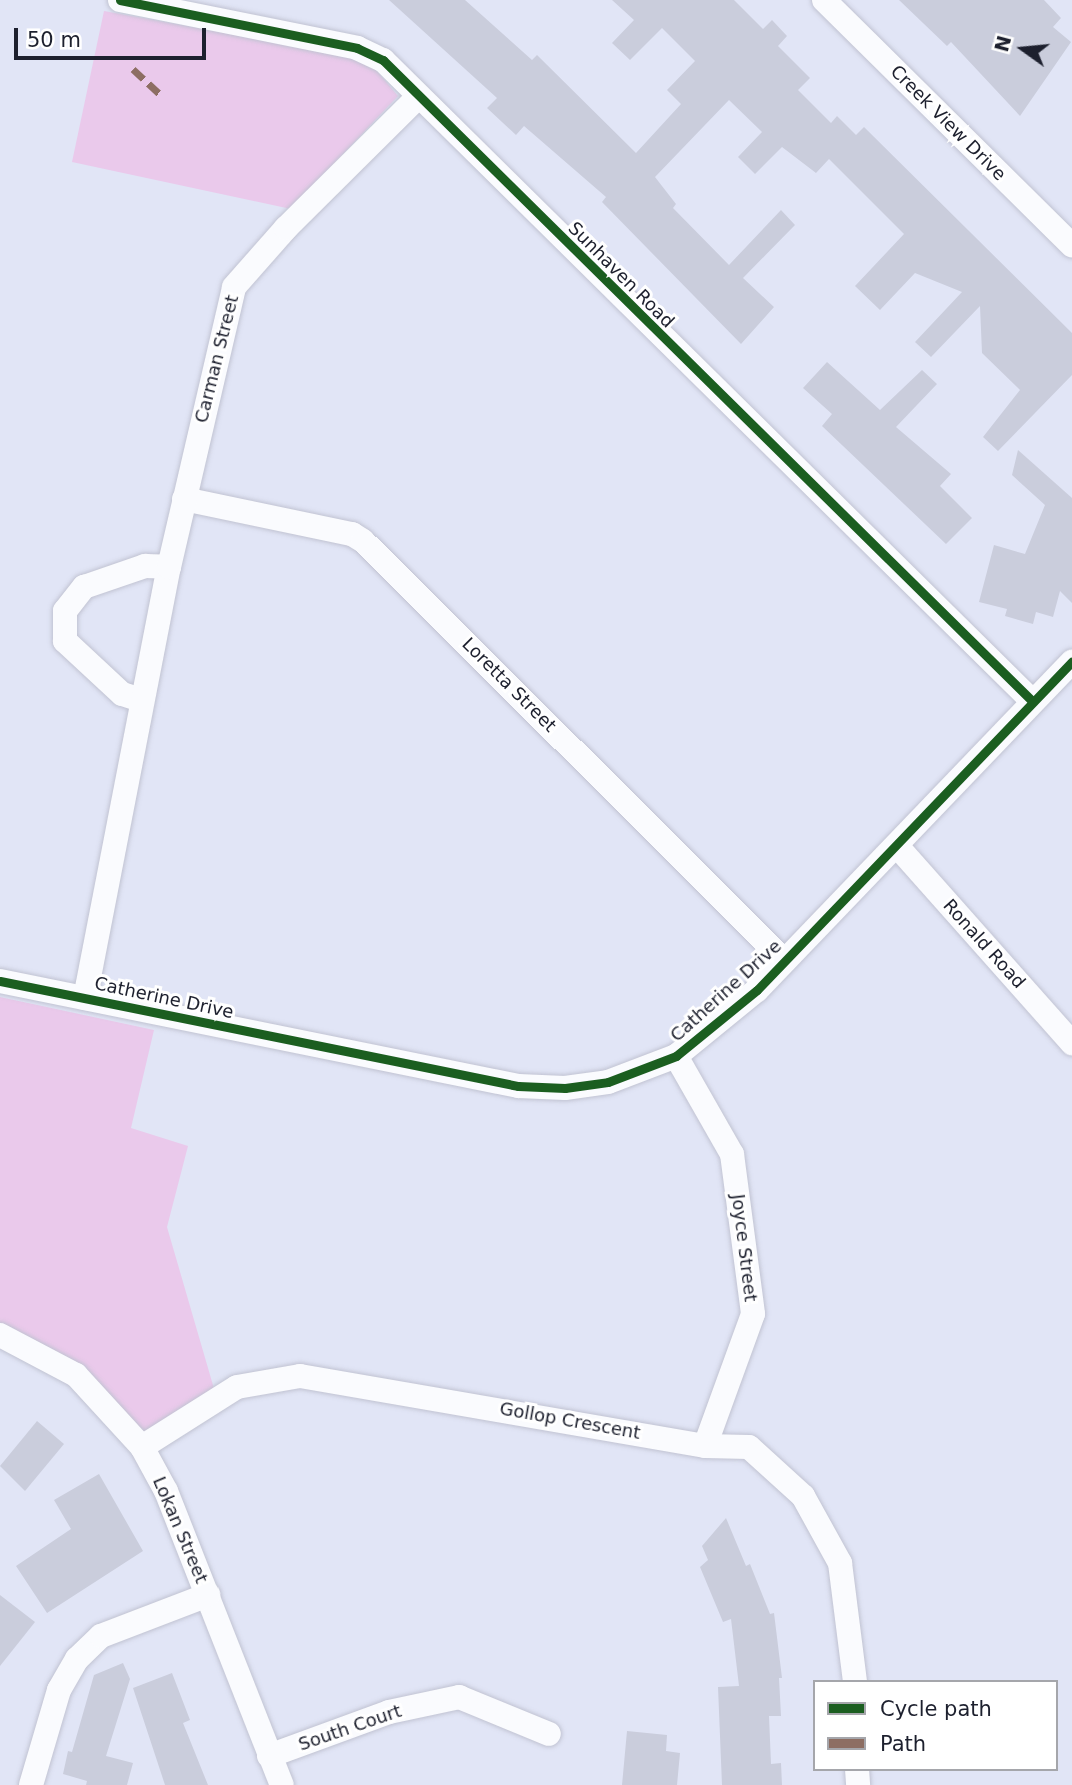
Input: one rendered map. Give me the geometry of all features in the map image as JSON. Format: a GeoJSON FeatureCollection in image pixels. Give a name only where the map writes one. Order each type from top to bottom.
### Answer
{"type":"FeatureCollection","features":[{"type":"Feature","properties":{"kind":"street","name":"Sunhaven Road"},"geometry":{"type":"LineString","coordinates":[[120,0],[357,48],[383,60],[1032,701]]}},
{"type":"Feature","properties":{"kind":"street","name":"Creek View Drive"},"geometry":{"type":"LineString","coordinates":[[824,0],[1072,245]]}},
{"type":"Feature","properties":{"kind":"street","name":"Carman Street"},"geometry":{"type":"LineString","coordinates":[[85,998],[141,700],[184,499],[234,287],[286,228],[418,97]]}},
{"type":"Feature","properties":{"kind":"street","name":"Loretta Street"},"geometry":{"type":"LineString","coordinates":[[184,499],[352,534],[363,541],[785,961]]}},
{"type":"Feature","properties":{"kind":"street"},"geometry":{"type":"LineString","coordinates":[[141,700],[122,694],[65,641],[65,611],[84,587],[145,566],[169,567]]}},
{"type":"Feature","properties":{"kind":"street","name":"Catherine Drive"},"geometry":{"type":"LineString","coordinates":[[0,981],[518,1086],[565,1088],[608,1082],[676,1056],[785,961],[1072,662]]}},
{"type":"Feature","properties":{"kind":"street","name":"Ronald Road"},"geometry":{"type":"LineString","coordinates":[[897,846],[1072,1043]]}},
{"type":"Feature","properties":{"kind":"street","name":"Joyce Street"},"geometry":{"type":"LineString","coordinates":[[676,1056],[732,1154],[753,1314],[705,1446]]}},
{"type":"Feature","properties":{"kind":"street","name":"Lokan Street"},"geometry":{"type":"LineString","coordinates":[[0,1335],[76,1375],[142,1447],[166,1491],[282,1785]]}},
{"type":"Feature","properties":{"kind":"street","name":"Gollop Crescent"},"geometry":{"type":"LineString","coordinates":[[142,1447],[237,1387],[300,1376],[705,1446],[749,1447],[803,1496],[840,1563],[855,1680]]}},
{"type":"Feature","properties":{"kind":"street"},"geometry":{"type":"LineString","coordinates":[[31,1785],[59,1690],[77,1659],[101,1636],[208,1595]]}},
{"type":"Feature","properties":{"kind":"street","name":"South Court"},"geometry":{"type":"LineString","coordinates":[[269,1756],[389,1712],[459,1698],[549,1734]]}},
{"type":"Feature","properties":{"kind":"shaded area"},"geometry":{"type":"Polygon","coordinates":[[[104,11],[348,55],[377,71],[398,96],[291,209],[72,162],[104,11]]]}},
{"type":"Feature","properties":{"kind":"shaded area"},"geometry":{"type":"Polygon","coordinates":[[[0,997],[154,1030],[131,1128],[188,1146],[167,1227],[217,1399],[142,1447],[76,1375],[0,1335],[0,997]]]}},
{"type":"Feature","properties":{"kind":"building"},"geometry":{"type":"Polygon","coordinates":[[[389,0],[465,0],[532,60],[537,55],[636,153],[681,104],[667,90],[695,61],[662,28],[630,60],[612,43],[634,20],[612,0],[734,0],[763,29],[772,20],[787,36],[778,46],[810,78],[798,90],[831,123],[837,116],[856,135],[864,127],[1072,333],[1072,375],[998,451],[983,437],[1020,390],[982,353],[980,306],[931,357],[915,342],[962,292],[915,273],[880,310],[855,286],[904,234],[829,159],[816,173],[782,147],[755,174],[738,157],[762,132],[729,100],[655,177],[676,204],[673,208],[729,265],[781,210],[795,225],[743,278],[774,307],[741,344],[602,202],[606,197],[524,126],[516,135],[487,108],[497,98],[389,0]]]}},
{"type":"Feature","properties":{"kind":"building"},"geometry":{"type":"Polygon","coordinates":[[[899,0],[1044,0],[1061,18],[1053,27],[1071,42],[1020,116],[951,42],[947,46],[899,0]]]}},
{"type":"Feature","properties":{"kind":"building"},"geometry":{"type":"Polygon","coordinates":[[[827,362],[880,410],[922,370],[937,384],[896,427],[951,474],[940,486],[972,518],[946,544],[822,426],[832,414],[803,388],[827,362]]]}},
{"type":"Feature","properties":{"kind":"building"},"geometry":{"type":"Polygon","coordinates":[[[1018,450],[1072,498],[1072,603],[1060,591],[1053,617],[1036,612],[1033,624],[1005,616],[1007,609],[979,602],[994,545],[1025,554],[1045,505],[1012,475],[1018,450]]]}},
{"type":"Feature","properties":{"kind":"building"},"geometry":{"type":"Polygon","coordinates":[[[37,1421],[64,1444],[25,1491],[0,1466],[37,1421]]]}},
{"type":"Feature","properties":{"kind":"building"},"geometry":{"type":"Polygon","coordinates":[[[99,1474],[143,1551],[47,1613],[16,1566],[71,1529],[54,1500],[99,1474]]]}},
{"type":"Feature","properties":{"kind":"building"},"geometry":{"type":"Polygon","coordinates":[[[726,1518],[746,1566],[750,1564],[770,1614],[774,1613],[782,1678],[779,1678],[781,1716],[769,1716],[771,1764],[781,1763],[782,1785],[722,1785],[718,1687],[739,1686],[731,1619],[723,1622],[700,1567],[708,1560],[702,1546],[726,1518]]]}},
{"type":"Feature","properties":{"kind":"building"},"geometry":{"type":"Polygon","coordinates":[[[0,1595],[35,1622],[0,1666],[0,1595]]]}},
{"type":"Feature","properties":{"kind":"building"},"geometry":{"type":"Polygon","coordinates":[[[123,1663],[130,1679],[106,1756],[133,1763],[127,1785],[86,1785],[87,1781],[63,1774],[68,1751],[72,1752],[94,1675],[123,1663]]]}},
{"type":"Feature","properties":{"kind":"building"},"geometry":{"type":"Polygon","coordinates":[[[172,1673],[190,1720],[183,1723],[208,1785],[165,1785],[133,1688],[172,1673]]]}},
{"type":"Feature","properties":{"kind":"building"},"geometry":{"type":"Polygon","coordinates":[[[627,1731],[667,1735],[666,1751],[680,1753],[677,1785],[622,1785],[627,1731]]]}},
{"type":"Feature","properties":{"kind":"marked path"},"geometry":{"type":"LineString","coordinates":[[133,69],[161,95]]}},
{"type":"Feature","properties":{"kind":"cycle path"},"geometry":{"type":"LineString","coordinates":[[120,0],[357,48],[383,60],[1032,701]]}},
{"type":"Feature","properties":{"kind":"cycle path"},"geometry":{"type":"LineString","coordinates":[[0,981],[518,1086],[565,1088],[608,1082],[676,1056],[757,990],[1072,662]]}}]}
